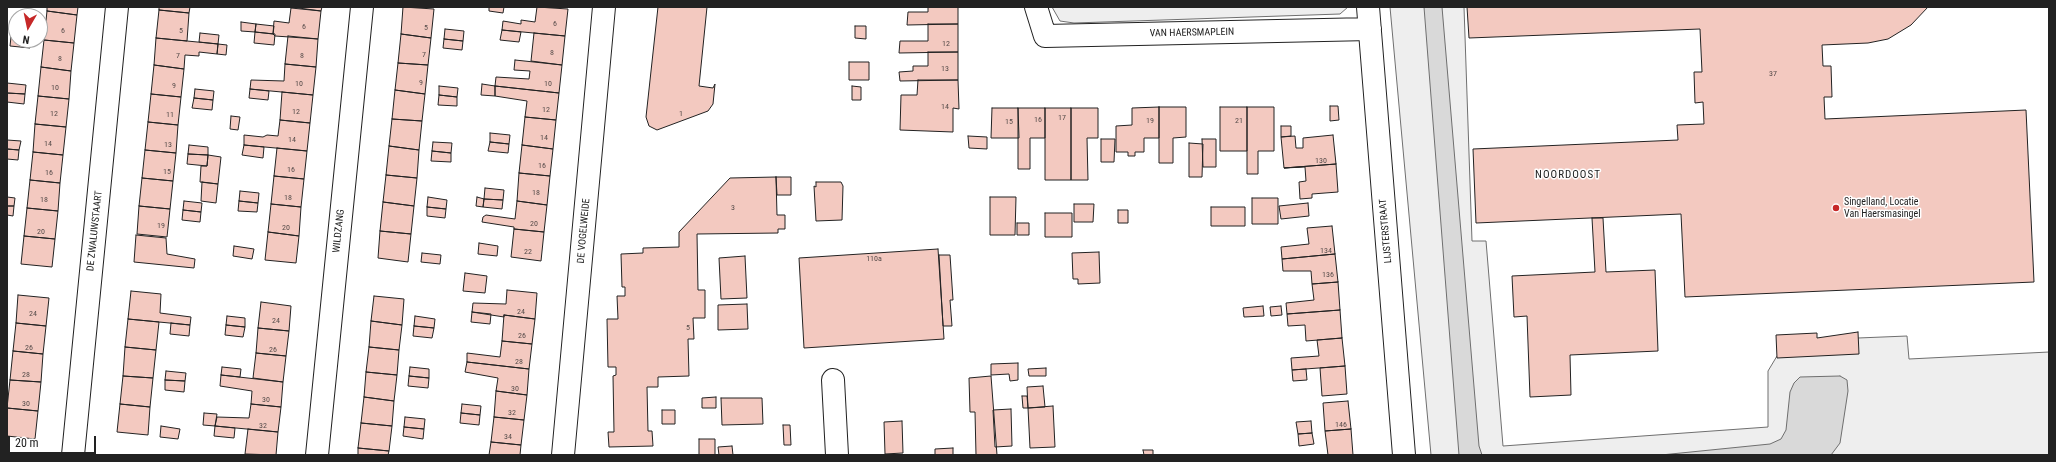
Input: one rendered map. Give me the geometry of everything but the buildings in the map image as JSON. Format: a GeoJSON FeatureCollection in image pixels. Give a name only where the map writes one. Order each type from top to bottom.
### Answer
{"type":"FeatureCollection","features":[{"type":"Feature","properties":{"kind":"street","name":"DE ZWALUWSTAART"},"geometry":{"type":"LineString","coordinates":[[73,455],[117,7]]}},
{"type":"Feature","properties":{"kind":"street","name":"WILDZANG"},"geometry":{"type":"LineString","coordinates":[[317,455],[362,7]]}},
{"type":"Feature","properties":{"kind":"street","name":"DE VOGELWEIDE"},"geometry":{"type":"LineString","coordinates":[[564,455],[604,7]]}},
{"type":"Feature","properties":{"kind":"street","name":"VAN HAERSMAPLEIN"},"geometry":{"type":"LineString","coordinates":[[1036,7],[1045,36],[1370,29]]}},
{"type":"Feature","properties":{"kind":"street","name":"LIJSTERSTRAAT"},"geometry":{"type":"LineString","coordinates":[[1368,7],[1404,455]]}},
{"type":"Feature","properties":{"kind":"street"},"geometry":{"type":"LineString","coordinates":[[832,380],[837,455]]}},
{"type":"Feature","properties":{"kind":"shaded area"},"geometry":{"type":"Polygon","coordinates":[[[1052,7],[1348,7],[1340,14],[1074,23],[1060,21],[1052,7]]]}},
{"type":"Feature","properties":{"kind":"shaded area"},"geometry":{"type":"Polygon","coordinates":[[[1390,7],[1464,7],[1472,241],[1486,241],[1503,446],[1768,427],[1768,371],[1777,356],[1858,338],[1907,336],[1909,359],[2049,352],[2049,455],[1431,455],[1390,7]]]}},
{"type":"Feature","properties":{"kind":"shaded area"},"geometry":{"type":"Polygon","coordinates":[[[1424,7],[1442,7],[1479,446],[1482,455],[1459,455],[1424,7]]]}},
{"type":"Feature","properties":{"kind":"shaded area"},"geometry":{"type":"Polygon","coordinates":[[[1840,376],[1847,380],[1848,391],[1840,443],[1831,455],[1661,455],[1770,444],[1781,439],[1786,430],[1790,392],[1794,383],[1800,377],[1840,376]]]}},
{"type":"Feature","properties":{"kind":"place","name":"Singelland, Locatie Van Haersmasingel"},"geometry":{"type":"Point","coordinates":[1836,208]}},
{"type":"Feature","properties":{"kind":"district","name":"NOORDOOST"},"geometry":{"type":"Point","coordinates":[1568,175]}}]}
